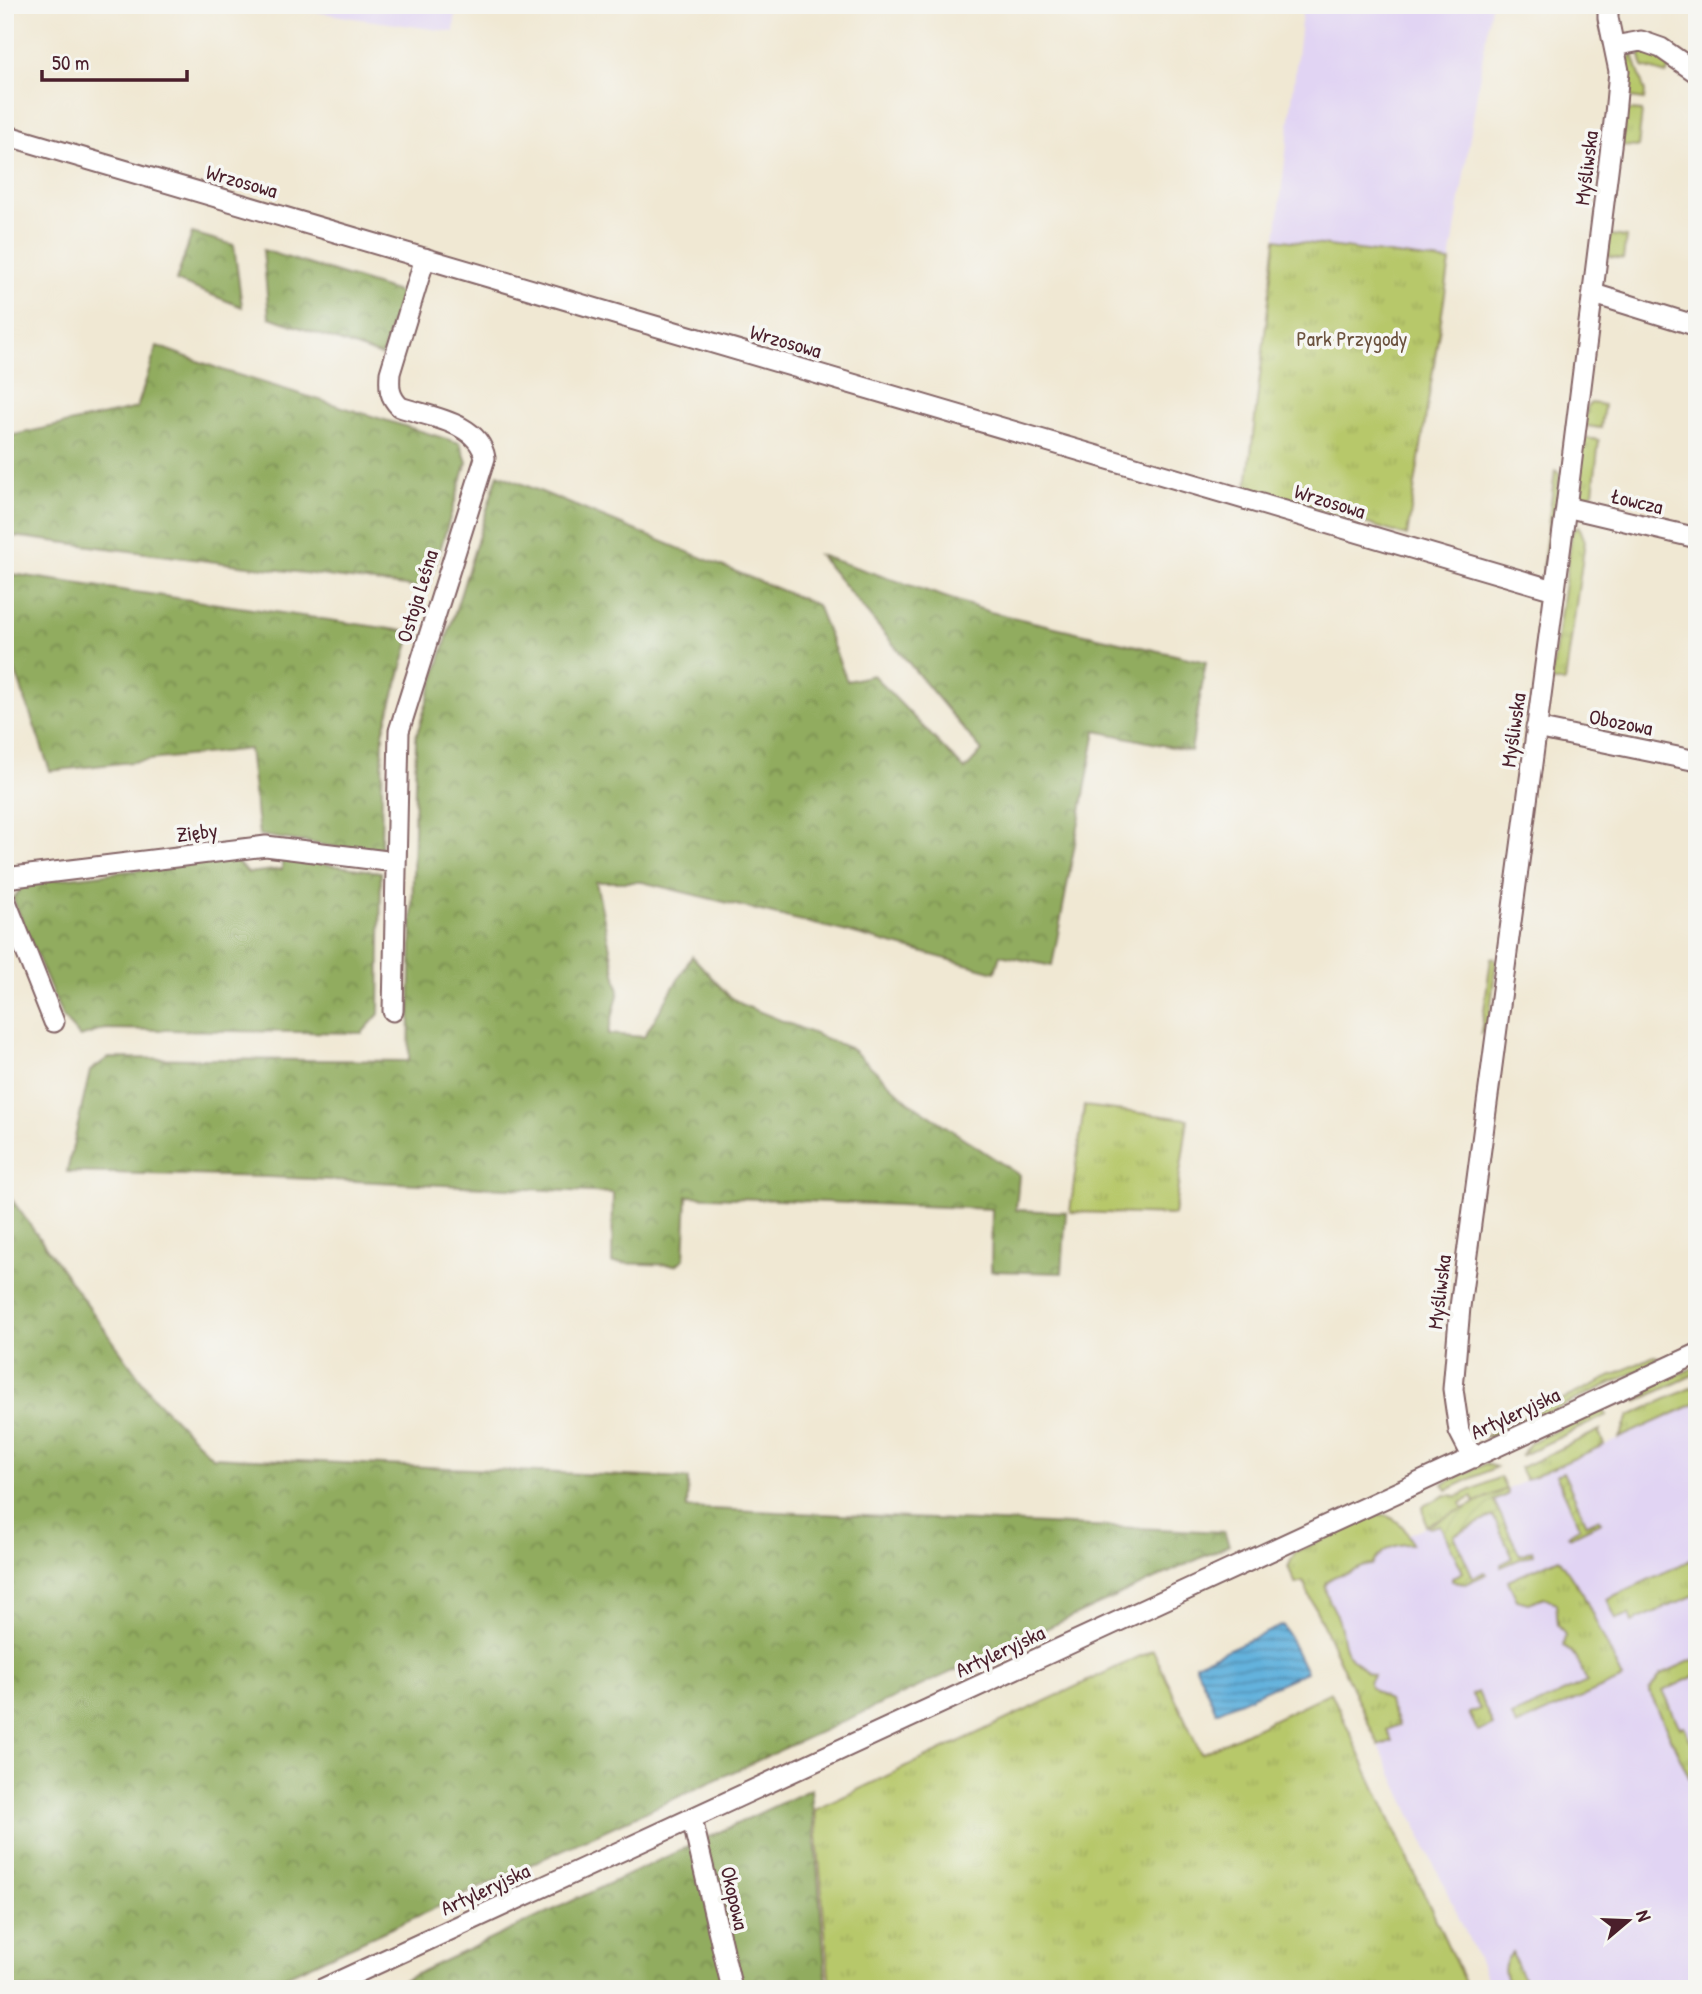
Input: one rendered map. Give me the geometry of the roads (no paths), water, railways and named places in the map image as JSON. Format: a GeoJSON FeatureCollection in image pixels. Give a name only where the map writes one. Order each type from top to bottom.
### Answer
{"type":"FeatureCollection","features":[{"type":"Feature","properties":{"kind":"street","name":"Myśliwska"},"geometry":{"type":"LineString","coordinates":[[1473,1458],[1459,1431],[1453,1389],[1457,1334],[1594,294],[1619,71],[1608,5]]}},
{"type":"Feature","properties":{"kind":"street"},"geometry":{"type":"LineString","coordinates":[[1614,46],[1641,41],[1661,48],[1697,73]]}},
{"type":"Feature","properties":{"kind":"street","name":"Wrzosowa"},"geometry":{"type":"LineString","coordinates":[[5,135],[1554,590]]}},
{"type":"Feature","properties":{"kind":"street","name":"Ostoja Leśna"},"geometry":{"type":"LineString","coordinates":[[393,1012],[399,730],[485,458],[479,441],[471,433],[400,407],[393,400],[388,388],[390,373],[425,258]]}},
{"type":"Feature","properties":{"kind":"street"},"geometry":{"type":"LineString","coordinates":[[1594,294],[1697,326]]}},
{"type":"Feature","properties":{"kind":"street","name":"Łowcza"},"geometry":{"type":"LineString","coordinates":[[1566,508],[1697,538]]}},
{"type":"Feature","properties":{"kind":"street","name":"Obozowa"},"geometry":{"type":"LineString","coordinates":[[1536,728],[1697,761]]}},
{"type":"Feature","properties":{"kind":"street","name":"Zięby"},"geometry":{"type":"LineString","coordinates":[[5,878],[266,846],[395,862]]}},
{"type":"Feature","properties":{"kind":"street"},"geometry":{"type":"LineString","coordinates":[[5,900],[54,1021]]}},
{"type":"Feature","properties":{"kind":"street","name":"Artyleryjska"},"geometry":{"type":"LineString","coordinates":[[322,1989],[1697,1354]]}},
{"type":"Feature","properties":{"kind":"street","name":"Okopowa"},"geometry":{"type":"LineString","coordinates":[[692,1819],[732,1989]]}},
{"type":"Feature","properties":{"kind":"water"},"geometry":{"type":"Polygon","coordinates":[[[1283,1625],[1306,1672],[1216,1712],[1195,1664],[1283,1625]]]}},
{"type":"Feature","properties":{"kind":"park label","name":"Park Przygody"},"geometry":{"type":"Point","coordinates":[1352,338]}}]}
